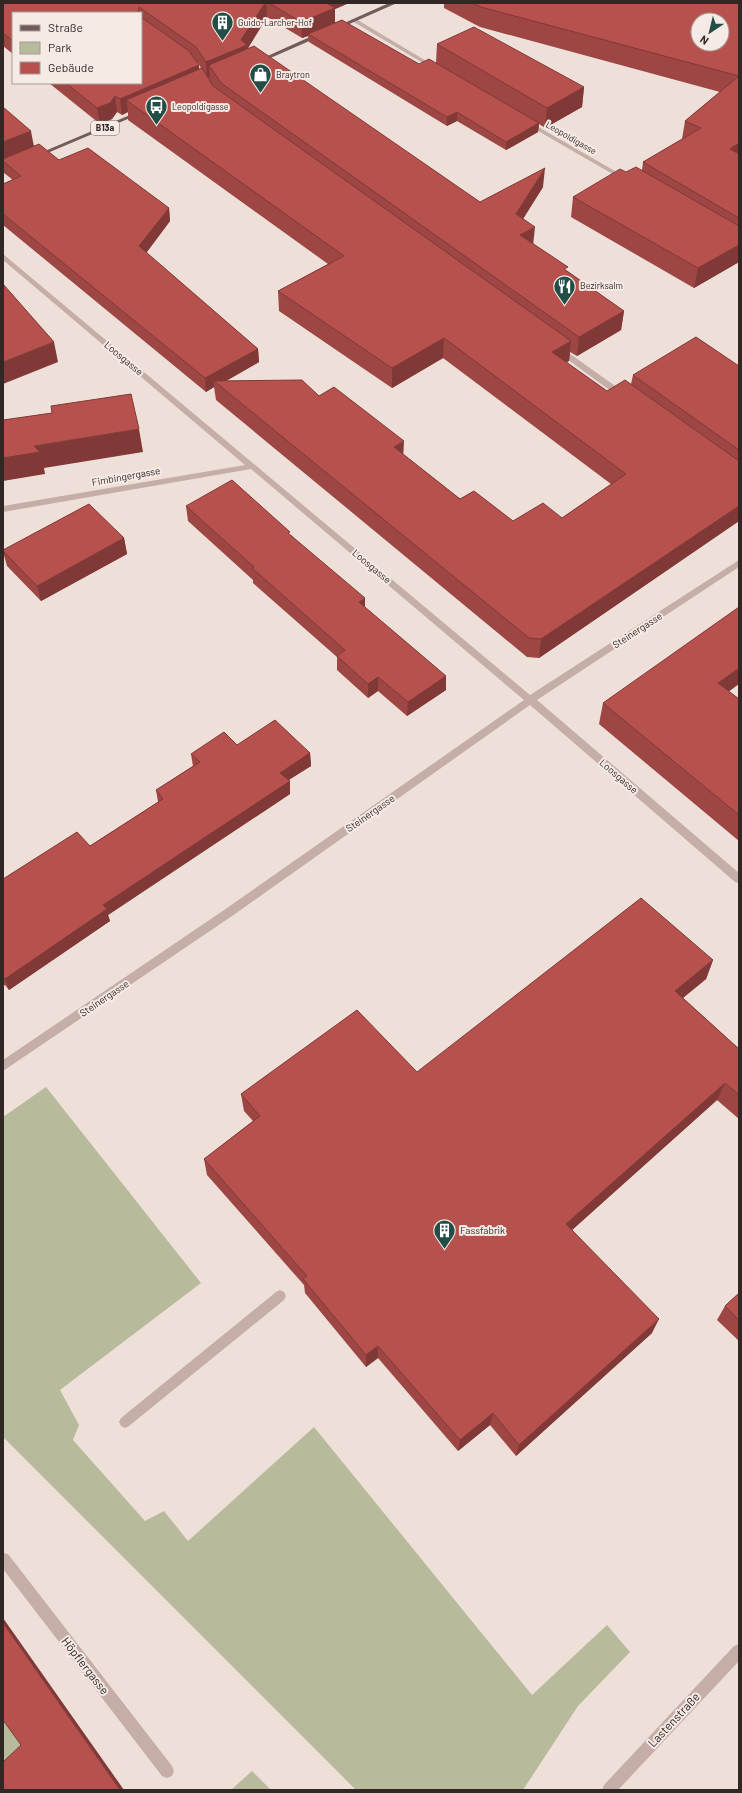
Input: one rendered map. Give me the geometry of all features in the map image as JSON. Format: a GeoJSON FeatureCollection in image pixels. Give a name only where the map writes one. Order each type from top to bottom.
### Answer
{"type":"FeatureCollection","features":[{"type":"Feature","properties":{"kind":"main road"},"geometry":{"type":"LineString","coordinates":[[251,65],[394,3]]}},
{"type":"Feature","properties":{"kind":"main road","name":"B13a"},"geometry":{"type":"LineString","coordinates":[[32,158],[146,110]]}},
{"type":"Feature","properties":{"kind":"street"},"geometry":{"type":"LineString","coordinates":[[354,20],[441,72]]}},
{"type":"Feature","properties":{"kind":"street","name":"Leopoldigasse"},"geometry":{"type":"LineString","coordinates":[[521,119],[630,182]]}},
{"type":"Feature","properties":{"kind":"street","name":"Loosgasse"},"geometry":{"type":"LineString","coordinates":[[3,256],[530,700],[739,879]]}},
{"type":"Feature","properties":{"kind":"street"},"geometry":{"type":"LineString","coordinates":[[550,343],[626,398]]}},
{"type":"Feature","properties":{"kind":"street","name":"Fimbingergasse"},"geometry":{"type":"LineString","coordinates":[[3,509],[253,466]]}},
{"type":"Feature","properties":{"kind":"street","name":"Steinergasse"},"geometry":{"type":"LineString","coordinates":[[3,1066],[231,911],[530,700],[739,564]]}},
{"type":"Feature","properties":{"kind":"street"},"geometry":{"type":"LineString","coordinates":[[125,1422],[280,1296]]}},
{"type":"Feature","properties":{"kind":"street","name":"Höpflergasse"},"geometry":{"type":"LineString","coordinates":[[3,1560],[167,1771]]}},
{"type":"Feature","properties":{"kind":"street","name":"Lastenstraße"},"geometry":{"type":"LineString","coordinates":[[609,1790],[739,1651]]}},
{"type":"Feature","properties":{"kind":"green space"},"geometry":{"type":"Polygon","coordinates":[[[46,1087],[201,1283],[60,1390],[79,1425],[73,1440],[145,1521],[164,1511],[188,1541],[314,1427],[532,1695],[607,1625],[630,1652],[578,1706],[523,1790],[356,1790],[3,1437],[3,1117],[46,1087]]]}},
{"type":"Feature","properties":{"kind":"green space"},"geometry":{"type":"Polygon","coordinates":[[[3,1713],[28,1749],[3,1773],[3,1713]]]}},
{"type":"Feature","properties":{"kind":"green space"},"geometry":{"type":"Polygon","coordinates":[[[252,1771],[271,1790],[231,1790],[252,1771]]]}},
{"type":"Feature","properties":{"kind":"building"},"geometry":{"type":"Polygon","coordinates":[[[3,3],[265,3],[241,40],[247,45],[206,62],[196,47],[139,7],[138,12],[12,12],[12,40],[3,33],[3,3]]]}},
{"type":"Feature","properties":{"kind":"building"},"geometry":{"type":"Polygon","coordinates":[[[269,3],[326,3],[335,8],[301,22],[269,3]]]}},
{"type":"Feature","properties":{"kind":"building"},"geometry":{"type":"Polygon","coordinates":[[[473,3],[739,3],[739,76],[481,7],[473,3]]]}},
{"type":"Feature","properties":{"kind":"building"},"geometry":{"type":"Polygon","coordinates":[[[142,18],[189,51],[199,65],[120,99],[115,96],[110,103],[97,108],[67,84],[142,84],[142,18]]]}},
{"type":"Feature","properties":{"kind":"building"},"geometry":{"type":"Polygon","coordinates":[[[342,20],[419,64],[429,59],[539,123],[506,142],[457,112],[447,117],[308,34],[342,20]]]}},
{"type":"Feature","properties":{"kind":"building"},"geometry":{"type":"Polygon","coordinates":[[[474,27],[584,87],[547,108],[437,44],[474,27]]]}},
{"type":"Feature","properties":{"kind":"building"},"geometry":{"type":"Polygon","coordinates":[[[254,46],[480,202],[545,168],[516,214],[535,227],[520,235],[568,267],[564,269],[624,311],[579,337],[221,83],[209,65],[254,46]]]}},
{"type":"Feature","properties":{"kind":"building"},"geometry":{"type":"Polygon","coordinates":[[[202,68],[213,86],[571,341],[552,352],[607,391],[625,380],[739,461],[739,506],[541,639],[529,638],[214,381],[302,380],[319,396],[334,387],[404,441],[394,447],[460,499],[474,491],[513,521],[543,503],[562,518],[626,474],[444,338],[392,368],[278,291],[344,256],[126,100],[202,68]]]}},
{"type":"Feature","properties":{"kind":"building"},"geometry":{"type":"Polygon","coordinates":[[[739,76],[739,143],[730,149],[739,154],[739,218],[643,162],[701,128],[685,121],[739,76]]]}},
{"type":"Feature","properties":{"kind":"building"},"geometry":{"type":"Polygon","coordinates":[[[3,107],[31,131],[3,142],[3,107]]]}},
{"type":"Feature","properties":{"kind":"building"},"geometry":{"type":"Polygon","coordinates":[[[39,144],[59,160],[88,148],[169,208],[139,246],[258,349],[205,378],[3,214],[3,184],[21,176],[3,161],[3,159],[39,144]]]}},
{"type":"Feature","properties":{"kind":"building"},"geometry":{"type":"Polygon","coordinates":[[[636,167],[739,226],[739,245],[698,268],[573,197],[620,169],[626,172],[636,167]]]}},
{"type":"Feature","properties":{"kind":"building"},"geometry":{"type":"Polygon","coordinates":[[[3,284],[54,342],[3,362],[3,284]]]}},
{"type":"Feature","properties":{"kind":"building"},"geometry":{"type":"Polygon","coordinates":[[[696,337],[739,366],[739,450],[633,375],[696,337]]]}},
{"type":"Feature","properties":{"kind":"building"},"geometry":{"type":"Polygon","coordinates":[[[131,394],[139,429],[34,446],[40,452],[3,458],[3,420],[52,413],[51,406],[131,394]]]}},
{"type":"Feature","properties":{"kind":"building"},"geometry":{"type":"Polygon","coordinates":[[[232,480],[290,532],[288,533],[365,598],[359,602],[446,676],[408,702],[378,677],[368,684],[337,656],[345,650],[252,568],[254,567],[186,506],[232,480]]]}},
{"type":"Feature","properties":{"kind":"building"},"geometry":{"type":"Polygon","coordinates":[[[89,504],[124,538],[37,586],[3,551],[3,550],[89,504]]]}},
{"type":"Feature","properties":{"kind":"building"},"geometry":{"type":"Polygon","coordinates":[[[739,607],[739,668],[718,683],[739,699],[739,815],[603,703],[739,607]]]}},
{"type":"Feature","properties":{"kind":"building"},"geometry":{"type":"Polygon","coordinates":[[[275,720],[310,753],[280,773],[290,781],[103,905],[107,909],[5,979],[3,977],[3,879],[77,832],[90,846],[163,799],[156,790],[200,762],[191,754],[224,732],[237,745],[275,720]]]}},
{"type":"Feature","properties":{"kind":"building"},"geometry":{"type":"Polygon","coordinates":[[[641,898],[713,960],[675,991],[739,1049],[739,1095],[725,1083],[566,1224],[659,1319],[519,1445],[493,1413],[460,1440],[378,1346],[366,1355],[303,1279],[307,1276],[204,1159],[260,1116],[241,1094],[357,1010],[417,1072],[641,898]]]}},
{"type":"Feature","properties":{"kind":"building"},"geometry":{"type":"Polygon","coordinates":[[[739,1293],[739,1320],[725,1306],[739,1293]]]}},
{"type":"Feature","properties":{"kind":"building"},"geometry":{"type":"Polygon","coordinates":[[[3,1623],[120,1790],[3,1790],[3,1762],[21,1745],[3,1720],[3,1623]]]}},
{"type":"Feature","properties":{"kind":"place","name":"Guido-Larcher-Hof"},"geometry":{"type":"Point","coordinates":[223,42]}},
{"type":"Feature","properties":{"kind":"place","name":"Braytron"},"geometry":{"type":"Point","coordinates":[261,94]}},
{"type":"Feature","properties":{"kind":"place","name":"Leopoldigasse"},"geometry":{"type":"Point","coordinates":[156,126]}},
{"type":"Feature","properties":{"kind":"place","name":"Bezirksalm"},"geometry":{"type":"Point","coordinates":[564,306]}},
{"type":"Feature","properties":{"kind":"place","name":"Fassfabrik"},"geometry":{"type":"Point","coordinates":[444,1250]}}]}
